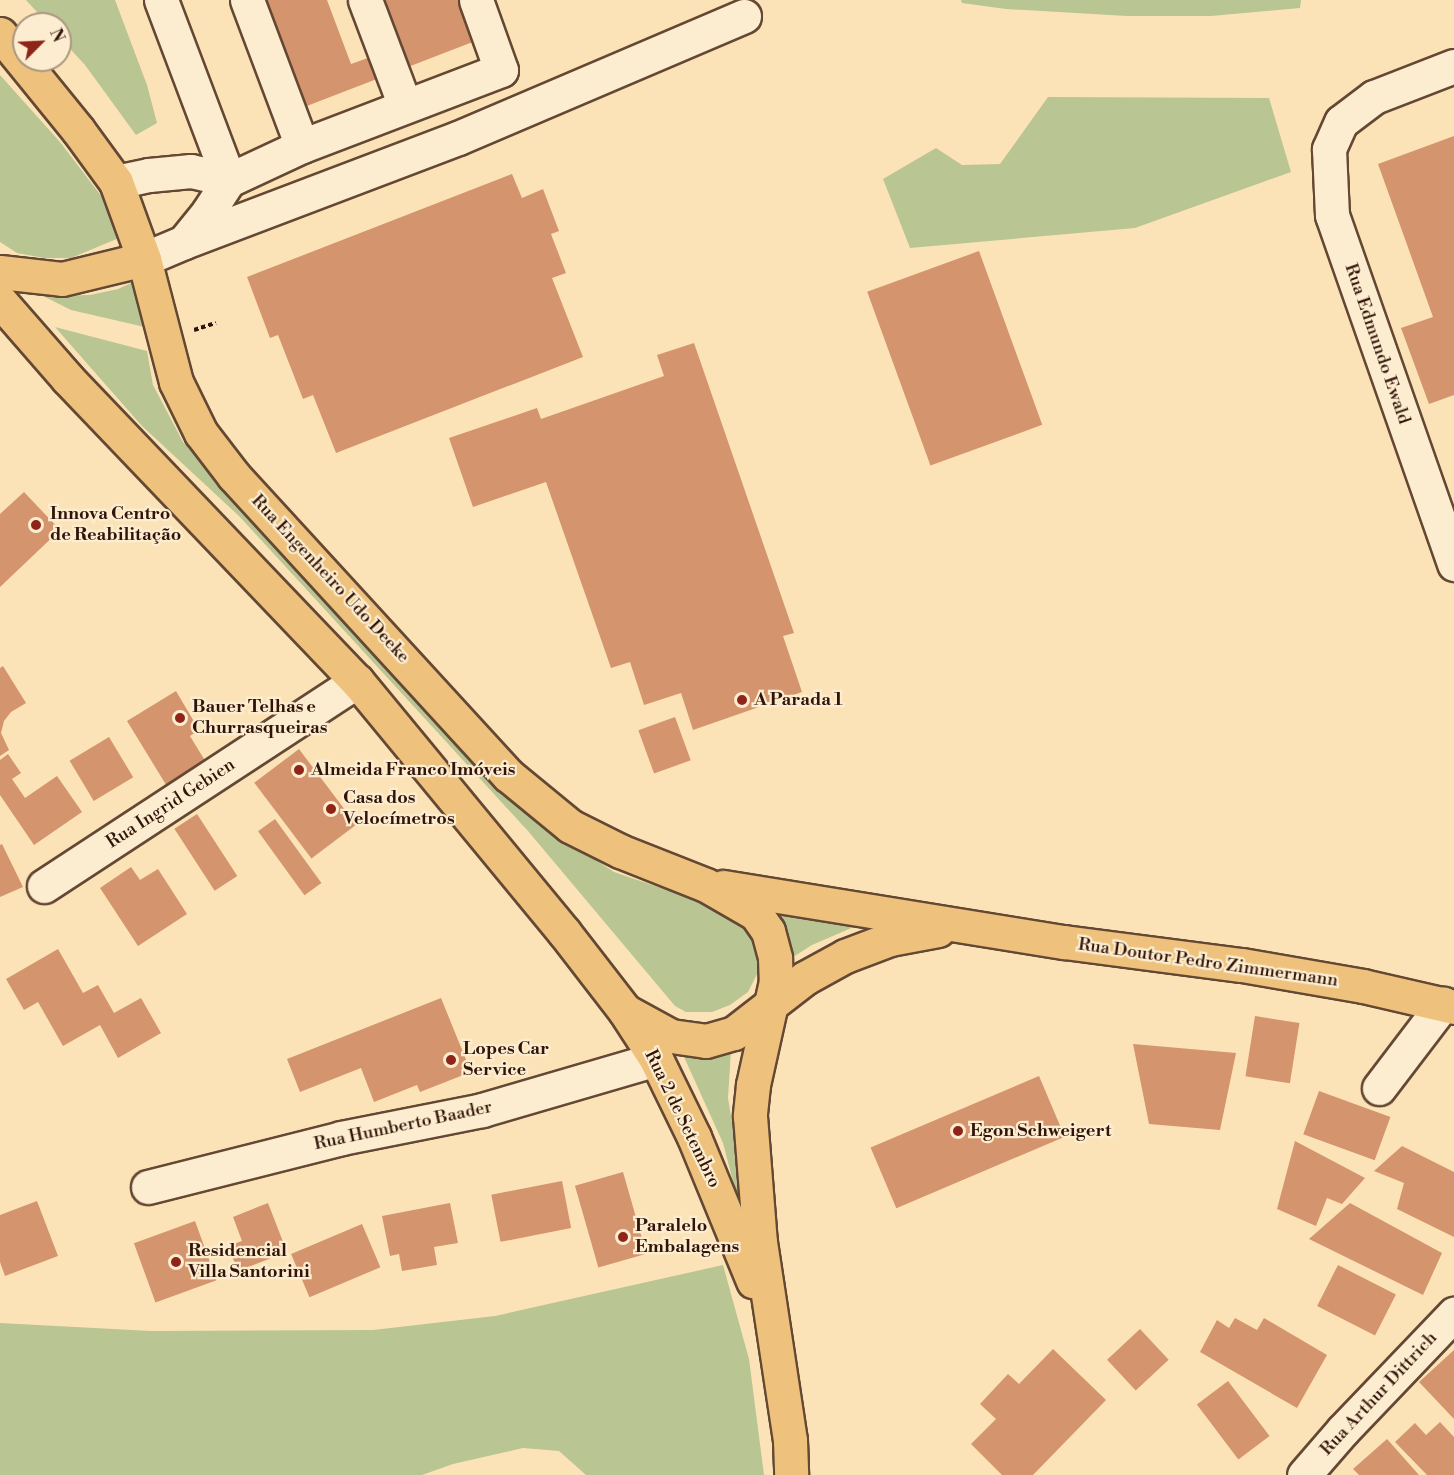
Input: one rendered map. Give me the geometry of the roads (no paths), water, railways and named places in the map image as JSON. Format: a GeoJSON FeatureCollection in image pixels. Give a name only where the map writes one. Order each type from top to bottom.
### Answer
{"type":"FeatureCollection","features":[{"type":"Feature","properties":{"kind":"main road","name":"Rua Engenheiro Udo Deeke"},"geometry":{"type":"LineString","coordinates":[[0,34],[78,130],[116,182],[144,259],[176,382],[201,434],[234,476],[508,775],[570,826],[620,851],[706,885],[756,914],[768,931],[775,958],[776,981],[772,1006]]}},
{"type":"Feature","properties":{"kind":"main road"},"geometry":{"type":"LineString","coordinates":[[0,272],[62,279],[144,259]]}},
{"type":"Feature","properties":{"kind":"main road"},"geometry":{"type":"LineString","coordinates":[[0,301],[68,379],[357,681],[556,923],[625,1011]]}},
{"type":"Feature","properties":{"kind":"main road","name":"Rua Doutor Pedro Zimmermann"},"geometry":{"type":"LineString","coordinates":[[706,885],[1065,942],[1242,965],[1363,986],[1448,1006]]}},
{"type":"Feature","properties":{"kind":"main road","name":"Rua Doutor Pedro Zimmermann"},"geometry":{"type":"LineString","coordinates":[[625,1011],[671,1036],[706,1041],[734,1033],[772,1006],[805,978],[845,956],[890,939],[961,925]]}},
{"type":"Feature","properties":{"kind":"main road","name":"Rua 2 de Setembro"},"geometry":{"type":"LineString","coordinates":[[772,1006],[753,1085],[750,1116],[760,1242],[790,1440],[791,1475]]}},
{"type":"Feature","properties":{"kind":"main road","name":"Rua 2 de Setembro"},"geometry":{"type":"LineString","coordinates":[[625,1011],[656,1059],[710,1172],[773,1330]]}},
{"type":"Feature","properties":{"kind":"street"},"geometry":{"type":"LineString","coordinates":[[161,0],[229,180]]}},
{"type":"Feature","properties":{"kind":"street"},"geometry":{"type":"LineString","coordinates":[[247,0],[302,146]]}},
{"type":"Feature","properties":{"kind":"street"},"geometry":{"type":"LineString","coordinates":[[365,0],[405,106]]}},
{"type":"Feature","properties":{"kind":"street"},"geometry":{"type":"LineString","coordinates":[[184,242],[208,212],[229,180],[302,146],[501,70],[477,0]]}},
{"type":"Feature","properties":{"kind":"street"},"geometry":{"type":"LineString","coordinates":[[144,259],[458,138],[744,16]]}},
{"type":"Feature","properties":{"kind":"street","name":"Rua Edmundo Ewald"},"geometry":{"type":"LineString","coordinates":[[1454,66],[1374,97],[1341,122],[1329,149],[1332,215],[1454,564]]}},
{"type":"Feature","properties":{"kind":"street"},"geometry":{"type":"LineString","coordinates":[[116,182],[149,175],[191,171],[229,180]]}},
{"type":"Feature","properties":{"kind":"street","name":"Rua Ingrid Gebien"},"geometry":{"type":"LineString","coordinates":[[44,886],[357,681]]}},
{"type":"Feature","properties":{"kind":"street"},"geometry":{"type":"LineString","coordinates":[[1379,1088],[1448,1006]]}},
{"type":"Feature","properties":{"kind":"street","name":"Rua Humberto Baader"},"geometry":{"type":"LineString","coordinates":[[148,1186],[341,1138],[482,1110],[656,1059]]}},
{"type":"Feature","properties":{"kind":"street","name":"Rua Arthur Dittrich"},"geometry":{"type":"LineString","coordinates":[[1304,1475],[1343,1430],[1454,1314]]}},
{"type":"Feature","properties":{"kind":"place","name":"Innova Centro de Reabilitação"},"geometry":{"type":"Point","coordinates":[36,525]}},
{"type":"Feature","properties":{"kind":"place","name":"A Parada 1"},"geometry":{"type":"Point","coordinates":[742,700]}},
{"type":"Feature","properties":{"kind":"place","name":"Bauer Telhas e Churrasqueiras"},"geometry":{"type":"Point","coordinates":[180,718]}},
{"type":"Feature","properties":{"kind":"place","name":"Almeida Franco Imóveis"},"geometry":{"type":"Point","coordinates":[299,770]}},
{"type":"Feature","properties":{"kind":"place","name":"Casa dos Velocímetros"},"geometry":{"type":"Point","coordinates":[331,809]}},
{"type":"Feature","properties":{"kind":"place","name":"Lopes Car Service"},"geometry":{"type":"Point","coordinates":[451,1060]}},
{"type":"Feature","properties":{"kind":"place","name":"Egon Schweigert"},"geometry":{"type":"Point","coordinates":[958,1131]}},
{"type":"Feature","properties":{"kind":"place","name":"Paralelo Embalagens"},"geometry":{"type":"Point","coordinates":[623,1237]}},
{"type":"Feature","properties":{"kind":"place","name":"Residencial Villa Santorini"},"geometry":{"type":"Point","coordinates":[176,1262]}}]}
